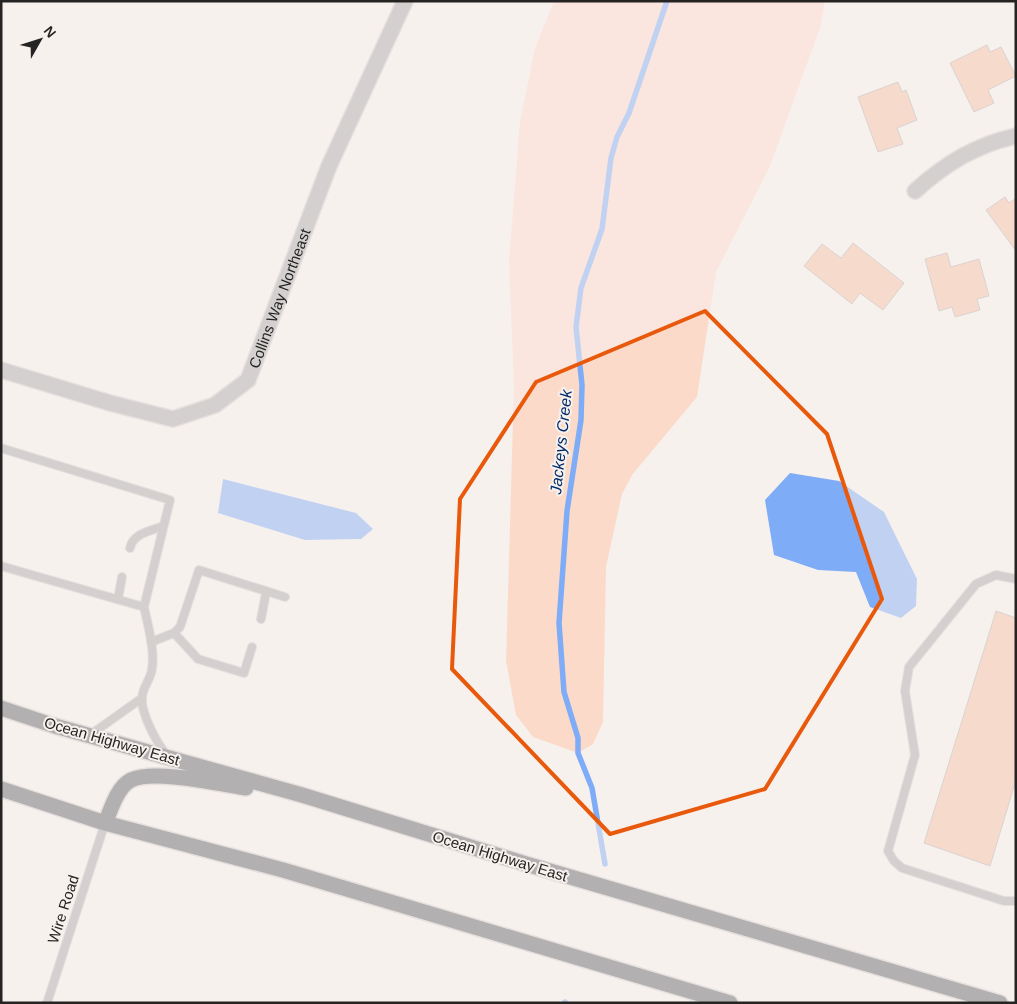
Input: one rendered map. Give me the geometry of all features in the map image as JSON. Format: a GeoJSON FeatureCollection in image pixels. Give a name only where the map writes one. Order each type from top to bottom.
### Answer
{"type":"FeatureCollection","features":[{"type":"Feature","properties":{"kind":"highway","name":"Ocean Highway East"},"geometry":{"type":"LineString","coordinates":[[1,708],[89,736],[302,796],[526,864],[1000,1003]]}},
{"type":"Feature","properties":{"kind":"highway"},"geometry":{"type":"LineString","coordinates":[[105,823],[117,795],[129,780],[153,775],[302,796]]}},
{"type":"Feature","properties":{"kind":"highway"},"geometry":{"type":"LineString","coordinates":[[1,789],[105,823],[283,870],[730,1003]]}},
{"type":"Feature","properties":{"kind":"street","name":"Collins Way Northeast"},"geometry":{"type":"LineString","coordinates":[[1,370],[110,404],[173,418],[216,405],[248,380],[329,166],[405,1]]}},
{"type":"Feature","properties":{"kind":"street"},"geometry":{"type":"LineString","coordinates":[[915,191],[938,171],[967,153],[984,145],[1016,136]]}},
{"type":"Feature","properties":{"kind":"lane"},"geometry":{"type":"LineString","coordinates":[[1,448],[170,500],[144,607],[151,642],[152,669],[142,698],[147,720],[158,744],[170,758]]}},
{"type":"Feature","properties":{"kind":"lane"},"geometry":{"type":"LineString","coordinates":[[130,548],[131,542],[140,534],[163,526]]}},
{"type":"Feature","properties":{"kind":"lane"},"geometry":{"type":"LineString","coordinates":[[1,566],[144,607]]}},
{"type":"Feature","properties":{"kind":"lane"},"geometry":{"type":"LineString","coordinates":[[151,642],[174,633],[180,627],[199,570],[266,593],[286,597]]}},
{"type":"Feature","properties":{"kind":"lane"},"geometry":{"type":"LineString","coordinates":[[1016,580],[996,575],[976,584],[915,656],[909,667],[905,690],[915,755],[888,850],[894,861],[902,868],[1004,901],[1016,901]]}},
{"type":"Feature","properties":{"kind":"lane"},"geometry":{"type":"LineString","coordinates":[[118,599],[122,577]]}},
{"type":"Feature","properties":{"kind":"lane"},"geometry":{"type":"LineString","coordinates":[[261,618],[266,593]]}},
{"type":"Feature","properties":{"kind":"lane"},"geometry":{"type":"LineString","coordinates":[[174,633],[198,659],[244,673],[252,647]]}},
{"type":"Feature","properties":{"kind":"lane"},"geometry":{"type":"LineString","coordinates":[[89,736],[142,698]]}},
{"type":"Feature","properties":{"kind":"lane","name":"Wire Road"},"geometry":{"type":"LineString","coordinates":[[47,1003],[105,823]]}},
{"type":"Feature","properties":{"kind":"highlighted area"},"geometry":{"type":"Polygon","coordinates":[[[705,311],[827,434],[882,599],[765,789],[610,834],[452,669],[460,499],[536,382],[705,311]]]}},
{"type":"Feature","properties":{"kind":"shaded area"},"geometry":{"type":"Polygon","coordinates":[[[554,1],[825,1],[821,25],[770,166],[716,272],[697,397],[632,475],[622,494],[606,567],[603,722],[593,744],[578,753],[533,737],[516,715],[506,661],[514,385],[509,261],[520,122],[535,48],[554,1]]]}},
{"type":"Feature","properties":{"kind":"water"},"geometry":{"type":"Polygon","coordinates":[[[790,473],[839,481],[884,512],[917,579],[916,606],[901,618],[870,607],[856,572],[818,570],[774,555],[765,500],[790,473]]]}},
{"type":"Feature","properties":{"kind":"water"},"geometry":{"type":"Polygon","coordinates":[[[223,479],[356,513],[373,529],[361,539],[305,540],[218,513],[223,479]]]}},
{"type":"Feature","properties":{"kind":"building"},"geometry":{"type":"Polygon","coordinates":[[[987,45],[990,52],[1001,47],[1016,76],[988,90],[994,103],[974,112],[950,63],[987,45]]]}},
{"type":"Feature","properties":{"kind":"building"},"geometry":{"type":"Polygon","coordinates":[[[898,82],[902,92],[906,90],[917,120],[897,128],[903,144],[878,152],[858,97],[898,82]]]}},
{"type":"Feature","properties":{"kind":"building"},"geometry":{"type":"Polygon","coordinates":[[[1005,197],[1009,203],[1016,198],[1016,251],[986,210],[1005,197]]]}},
{"type":"Feature","properties":{"kind":"building"},"geometry":{"type":"Polygon","coordinates":[[[853,243],[904,283],[883,310],[860,293],[852,304],[804,266],[822,244],[841,258],[853,243]]]}},
{"type":"Feature","properties":{"kind":"building"},"geometry":{"type":"Polygon","coordinates":[[[947,253],[951,267],[979,259],[989,296],[977,299],[980,310],[955,317],[952,307],[939,311],[925,259],[947,253]]]}},
{"type":"Feature","properties":{"kind":"building"},"geometry":{"type":"Polygon","coordinates":[[[996,611],[1016,618],[1016,780],[990,866],[924,843],[996,611]]]}},
{"type":"Feature","properties":{"kind":"waterway","name":"Jackeys Creek"},"geometry":{"type":"LineString","coordinates":[[605,864],[592,788],[578,753],[578,738],[564,692],[559,623],[567,511],[581,420],[582,385],[576,327],[581,288],[602,229],[611,158],[617,137],[629,113],[667,1]]}}]}
